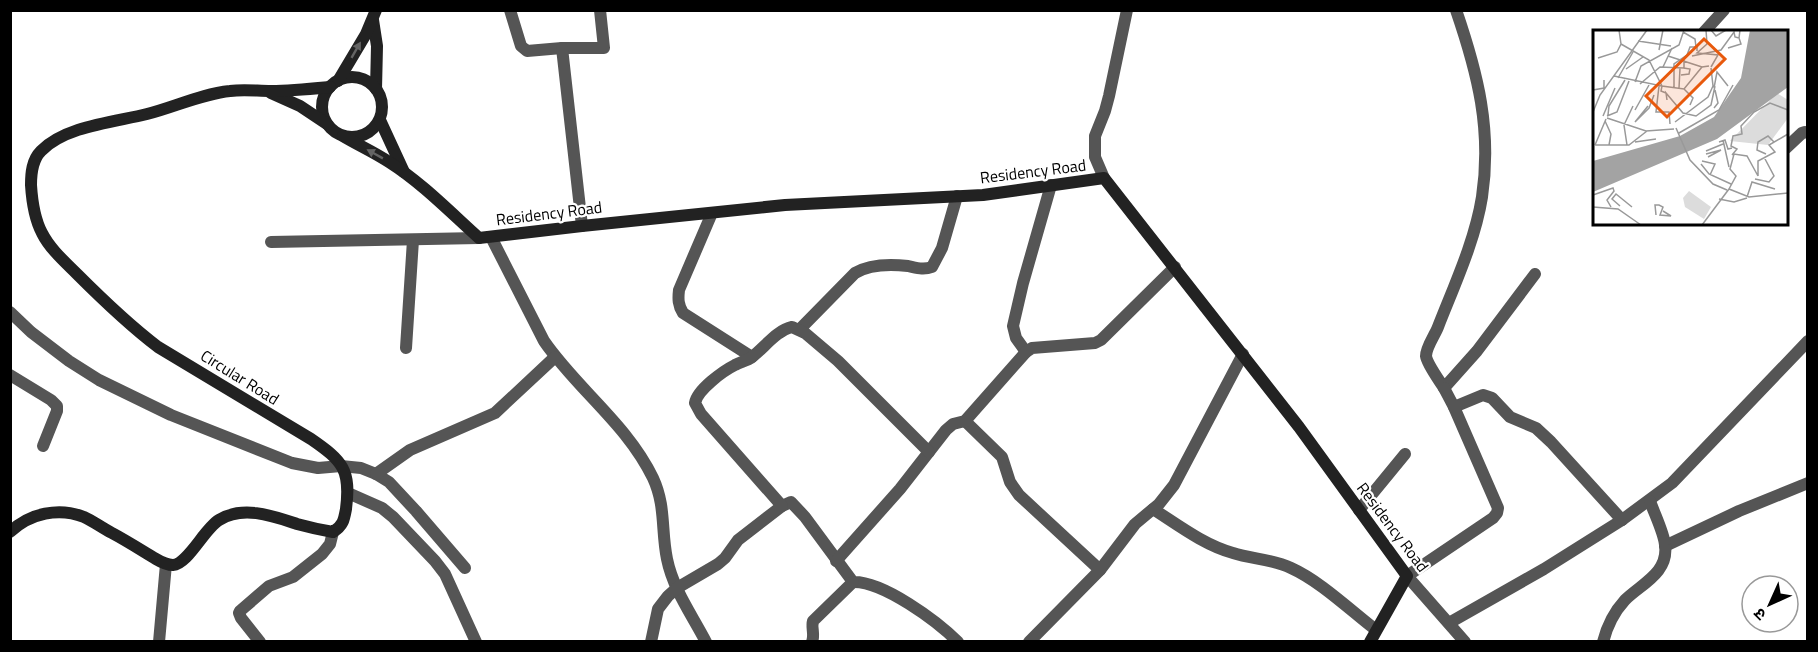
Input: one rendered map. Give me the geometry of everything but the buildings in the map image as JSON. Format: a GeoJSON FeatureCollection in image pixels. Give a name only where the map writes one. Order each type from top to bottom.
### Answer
{"type":"FeatureCollection","features":[{"type":"Feature","properties":{"kind":"main road"},"geometry":{"type":"LineString","coordinates":[[327,124],[322,106],[324,96],[334,84],[374,15]]}},
{"type":"Feature","properties":{"kind":"main road"},"geometry":{"type":"LineString","coordinates":[[374,15],[377,46],[376,89]]}},
{"type":"Feature","properties":{"kind":"main road"},"geometry":{"type":"LineString","coordinates":[[267,91],[300,106],[343,136],[365,135],[374,129],[380,120],[382,110],[381,98],[376,89],[369,82],[359,78],[346,78],[334,84]]}},
{"type":"Feature","properties":{"kind":"main road","name":"Circular Road"},"geometry":{"type":"LineString","coordinates":[[334,84],[300,90],[247,89],[212,94],[149,114],[93,126],[57,139],[41,151],[33,163],[31,180],[35,215],[42,234],[55,252],[136,330],[182,361],[325,448],[341,466]]}},
{"type":"Feature","properties":{"kind":"main road"},"geometry":{"type":"LineString","coordinates":[[380,120],[405,174]]}},
{"type":"Feature","properties":{"kind":"main road","name":"Residency Road"},"geometry":{"type":"LineString","coordinates":[[343,136],[389,162],[485,237],[785,205],[983,195],[1104,178],[1299,427],[1407,576]]}},
{"type":"Feature","properties":{"kind":"main road"},"geometry":{"type":"LineString","coordinates":[[10,531],[25,520],[39,515],[72,513],[86,518],[166,564],[175,565],[181,562],[210,527],[220,519],[232,515],[243,513],[268,515],[299,525],[333,532],[344,521],[348,493],[348,477],[341,466]]}},
{"type":"Feature","properties":{"kind":"main road"},"geometry":{"type":"LineString","coordinates":[[1373,636],[1407,576]]}},
{"type":"Feature","properties":{"kind":"street"},"geometry":{"type":"LineString","coordinates":[[510,10],[521,46],[527,51],[604,48],[600,10]]}},
{"type":"Feature","properties":{"kind":"street"},"geometry":{"type":"LineString","coordinates":[[1104,178],[1095,157],[1095,136],[1109,96],[1127,10]]}},
{"type":"Feature","properties":{"kind":"street"},"geometry":{"type":"LineString","coordinates":[[1407,576],[1493,518],[1498,508],[1454,407],[1427,360],[1427,351],[1475,229],[1482,196],[1485,124],[1480,90],[1456,10]]}},
{"type":"Feature","properties":{"kind":"street"},"geometry":{"type":"LineString","coordinates":[[1706,30],[1724,10]]}},
{"type":"Feature","properties":{"kind":"street"},"geometry":{"type":"LineString","coordinates":[[562,48],[582,226]]}},
{"type":"Feature","properties":{"kind":"street"},"geometry":{"type":"LineString","coordinates":[[1788,146],[1802,133],[1808,133]]}},
{"type":"Feature","properties":{"kind":"street"},"geometry":{"type":"LineString","coordinates":[[1026,352],[1014,333],[1013,326],[1051,185]]}},
{"type":"Feature","properties":{"kind":"street"},"geometry":{"type":"LineString","coordinates":[[800,329],[855,273],[863,268],[901,266],[927,269],[932,267],[942,248],[957,196]]}},
{"type":"Feature","properties":{"kind":"street"},"geometry":{"type":"LineString","coordinates":[[712,213],[679,290],[680,308],[683,313],[752,357]]}},
{"type":"Feature","properties":{"kind":"street"},"geometry":{"type":"LineString","coordinates":[[271,242],[485,237],[555,357],[627,437],[653,479],[663,512],[666,557],[671,576],[706,642]]}},
{"type":"Feature","properties":{"kind":"street"},"geometry":{"type":"LineString","coordinates":[[406,348],[413,240]]}},
{"type":"Feature","properties":{"kind":"street"},"geometry":{"type":"LineString","coordinates":[[836,561],[900,489],[953,424],[965,421],[1026,352],[1032,348],[1095,343],[1101,340],[1175,267]]}},
{"type":"Feature","properties":{"kind":"street"},"geometry":{"type":"LineString","coordinates":[[1444,388],[1477,351],[1535,274]]}},
{"type":"Feature","properties":{"kind":"street"},"geometry":{"type":"LineString","coordinates":[[10,312],[31,332],[69,361],[99,380],[163,412],[292,463],[318,468],[341,466],[361,468],[376,474],[389,482],[465,568]]}},
{"type":"Feature","properties":{"kind":"street"},"geometry":{"type":"LineString","coordinates":[[782,506],[701,414],[695,403],[699,393],[723,373],[752,357],[788,328],[800,329],[838,362],[928,452]]}},
{"type":"Feature","properties":{"kind":"street"},"geometry":{"type":"LineString","coordinates":[[1449,623],[1544,569],[1650,501],[1672,483],[1808,341]]}},
{"type":"Feature","properties":{"kind":"street"},"geometry":{"type":"LineString","coordinates":[[1029,642],[1100,570],[1136,524],[1166,496],[1243,354]]}},
{"type":"Feature","properties":{"kind":"street"},"geometry":{"type":"LineString","coordinates":[[376,474],[410,450],[495,413],[555,357]]}},
{"type":"Feature","properties":{"kind":"street"},"geometry":{"type":"LineString","coordinates":[[10,375],[57,406],[43,446]]}},
{"type":"Feature","properties":{"kind":"street"},"geometry":{"type":"LineString","coordinates":[[1454,407],[1483,396],[1492,399],[1510,417],[1536,428],[1622,520]]}},
{"type":"Feature","properties":{"kind":"street"},"geometry":{"type":"LineString","coordinates":[[965,421],[1002,457],[1010,482],[1019,495],[1100,570]]}},
{"type":"Feature","properties":{"kind":"street"},"geometry":{"type":"LineString","coordinates":[[1359,510],[1405,454]]}},
{"type":"Feature","properties":{"kind":"street"},"geometry":{"type":"LineString","coordinates":[[1665,546],[1739,511],[1808,483]]}},
{"type":"Feature","properties":{"kind":"street"},"geometry":{"type":"LineString","coordinates":[[348,493],[382,508],[435,561],[445,574],[476,642]]}},
{"type":"Feature","properties":{"kind":"street"},"geometry":{"type":"LineString","coordinates":[[1603,642],[1609,624],[1625,600],[1659,570],[1664,559],[1665,546],[1650,501]]}},
{"type":"Feature","properties":{"kind":"street"},"geometry":{"type":"LineString","coordinates":[[651,642],[658,609],[668,596],[677,588],[718,564],[738,540],[788,502],[793,504],[805,517],[853,582],[868,584],[908,603],[958,642]]}},
{"type":"Feature","properties":{"kind":"street"},"geometry":{"type":"LineString","coordinates":[[1153,509],[1196,536],[1234,554],[1275,561],[1292,568],[1309,578],[1373,636]]}},
{"type":"Feature","properties":{"kind":"street"},"geometry":{"type":"LineString","coordinates":[[260,641],[241,618],[240,611],[269,586],[293,577],[322,554],[330,544],[333,532]]}},
{"type":"Feature","properties":{"kind":"street"},"geometry":{"type":"LineString","coordinates":[[159,642],[166,564]]}},
{"type":"Feature","properties":{"kind":"street","name":"Residency Road"},"geometry":{"type":"LineString","coordinates":[[1407,576],[1465,642]]}},
{"type":"Feature","properties":{"kind":"street"},"geometry":{"type":"LineString","coordinates":[[812,642],[813,621],[853,582]]}}]}
